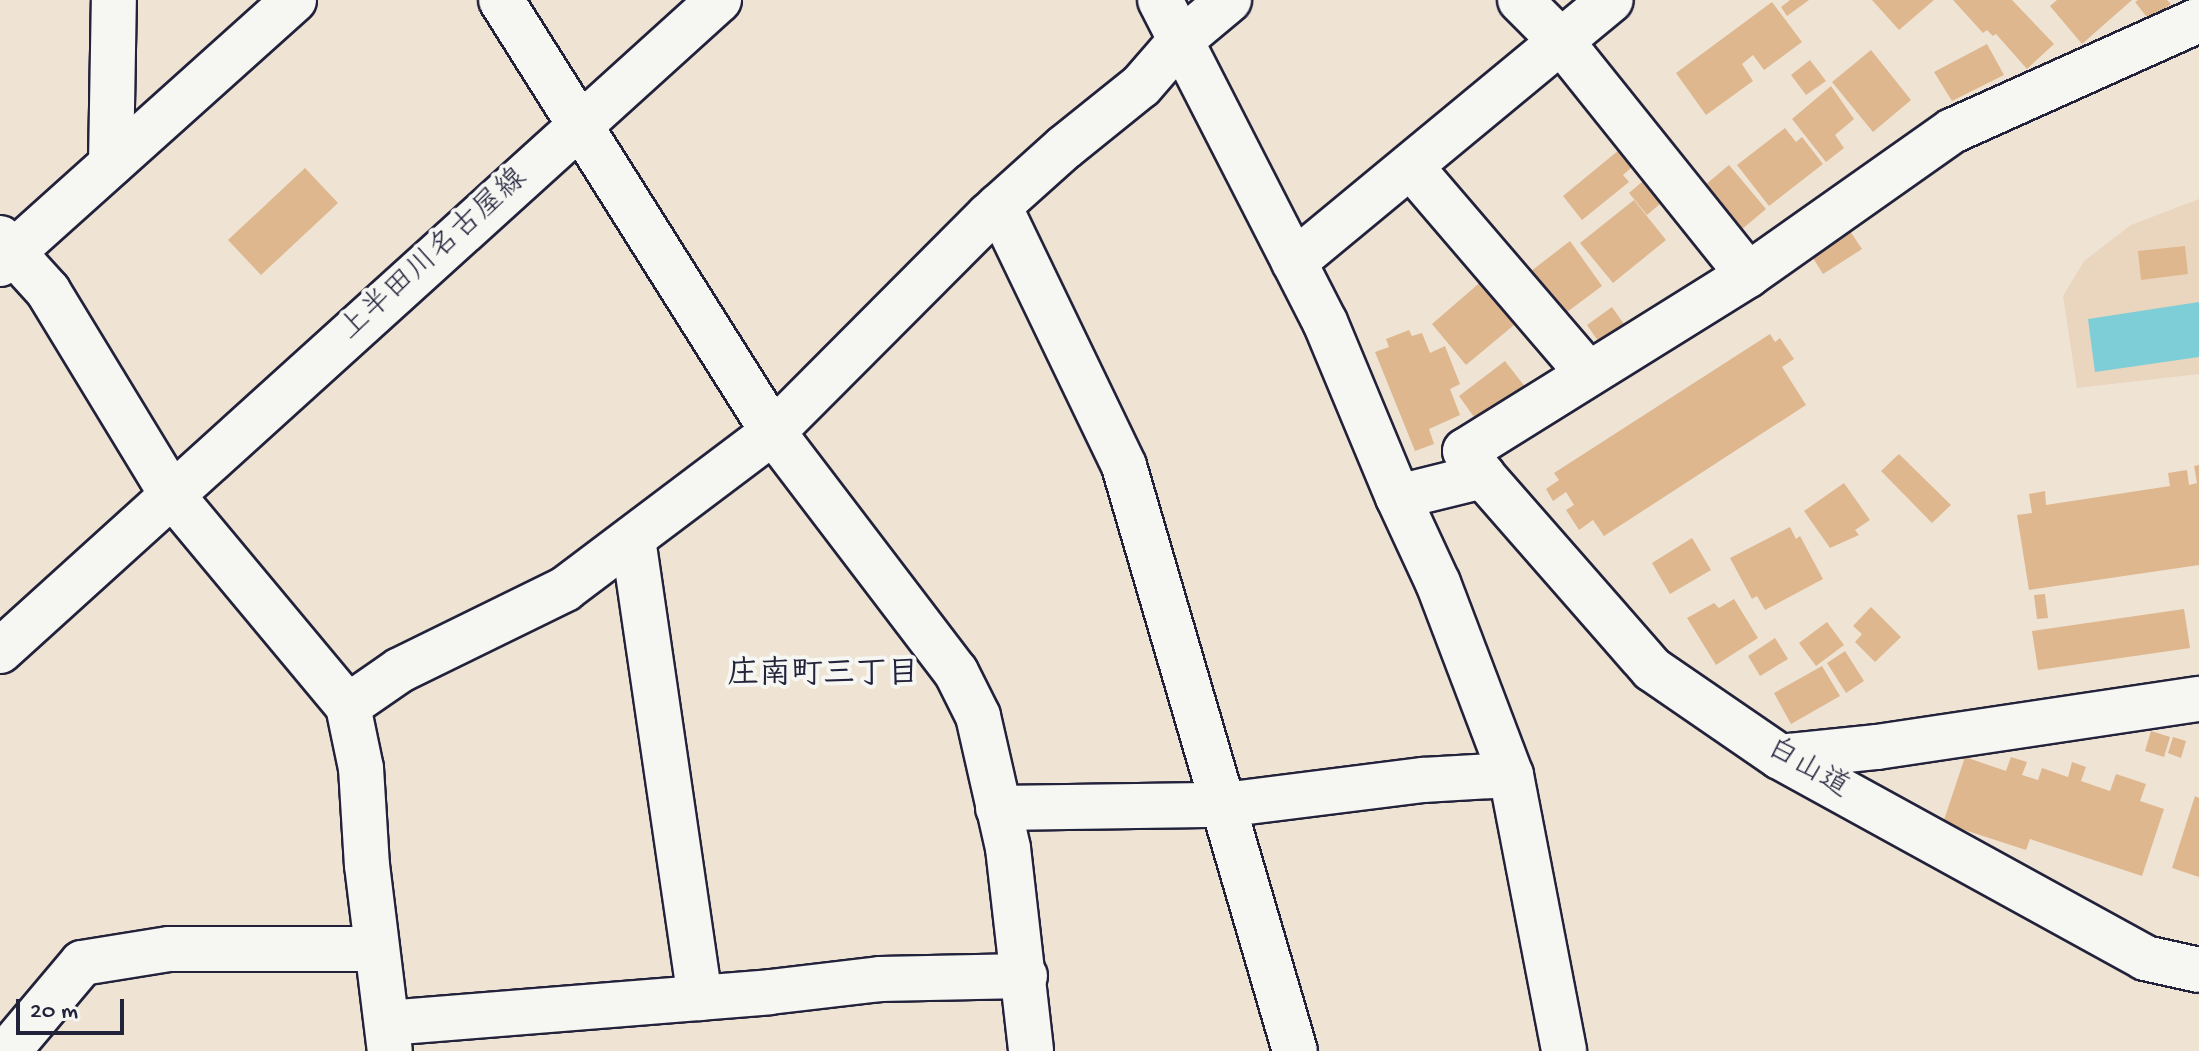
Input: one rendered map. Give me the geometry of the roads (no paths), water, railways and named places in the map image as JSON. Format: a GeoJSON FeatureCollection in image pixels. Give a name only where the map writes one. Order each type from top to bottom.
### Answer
{"type":"FeatureCollection","features":[{"type":"Feature","properties":{"kind":"street"},"geometry":{"type":"LineString","coordinates":[[111,164],[114,0]]}},
{"type":"Feature","properties":{"kind":"street"},"geometry":{"type":"LineString","coordinates":[[294,0],[111,164],[4,251],[48,291],[165,483],[348,706],[361,768],[377,949],[389,1037],[880,979],[1025,976]]}},
{"type":"Feature","properties":{"kind":"street"},"geometry":{"type":"LineString","coordinates":[[501,0],[773,432],[956,672],[978,716],[1008,848],[1025,976],[1031,1051]]}},
{"type":"Feature","properties":{"kind":"street","name":"上半田川名古屋線"},"geometry":{"type":"LineString","coordinates":[[574,112],[676,0]]}},
{"type":"Feature","properties":{"kind":"street","name":"上半田川名古屋線"},"geometry":{"type":"LineString","coordinates":[[165,483],[574,112],[719,0]]}},
{"type":"Feature","properties":{"kind":"street"},"geometry":{"type":"LineString","coordinates":[[1160,0],[1325,322],[1398,497],[1438,583],[1511,775],[1564,1051]]}},
{"type":"Feature","properties":{"kind":"street"},"geometry":{"type":"LineString","coordinates":[[348,706],[400,670],[565,589],[773,432],[999,206],[1065,147],[1141,86],[1180,41],[1229,0]]}},
{"type":"Feature","properties":{"kind":"street"},"geometry":{"type":"LineString","coordinates":[[1520,0],[1560,40],[1748,275]]}},
{"type":"Feature","properties":{"kind":"street"},"geometry":{"type":"LineString","coordinates":[[1294,262],[1412,168],[1611,0]]}},
{"type":"Feature","properties":{"kind":"street"},"geometry":{"type":"LineString","coordinates":[[1398,497],[1483,476],[1465,451],[1748,275],[1952,131],[2199,20]]}},
{"type":"Feature","properties":{"kind":"street"},"geometry":{"type":"LineString","coordinates":[[1412,168],[1588,373]]}},
{"type":"Feature","properties":{"kind":"street"},"geometry":{"type":"LineString","coordinates":[[999,206],[1124,466],[1295,1051]]}},
{"type":"Feature","properties":{"kind":"street","name":"白山道"},"geometry":{"type":"LineString","coordinates":[[1483,476],[1652,669],[1780,757],[2145,958],[2199,970]]}},
{"type":"Feature","properties":{"kind":"street"},"geometry":{"type":"LineString","coordinates":[[0,615],[165,483]]}},
{"type":"Feature","properties":{"kind":"street"},"geometry":{"type":"LineString","coordinates":[[0,651],[165,483]]}},
{"type":"Feature","properties":{"kind":"street"},"geometry":{"type":"LineString","coordinates":[[633,539],[700,998]]}},
{"type":"Feature","properties":{"kind":"street"},"geometry":{"type":"LineString","coordinates":[[1780,757],[1877,747],[2199,699]]}},
{"type":"Feature","properties":{"kind":"street"},"geometry":{"type":"LineString","coordinates":[[998,808],[1224,805],[1423,780],[1511,775]]}},
{"type":"Feature","properties":{"kind":"street"},"geometry":{"type":"LineString","coordinates":[[8,1051],[82,963],[169,949],[377,949]]}},
{"type":"Feature","properties":{"kind":"water"},"geometry":{"type":"Polygon","coordinates":[[[2199,302],[2199,357],[2095,372],[2088,319],[2199,302]]]}},
{"type":"Feature","properties":{"kind":"district","name":"庄南町三丁目"},"geometry":{"type":"Point","coordinates":[823,676]}}]}
